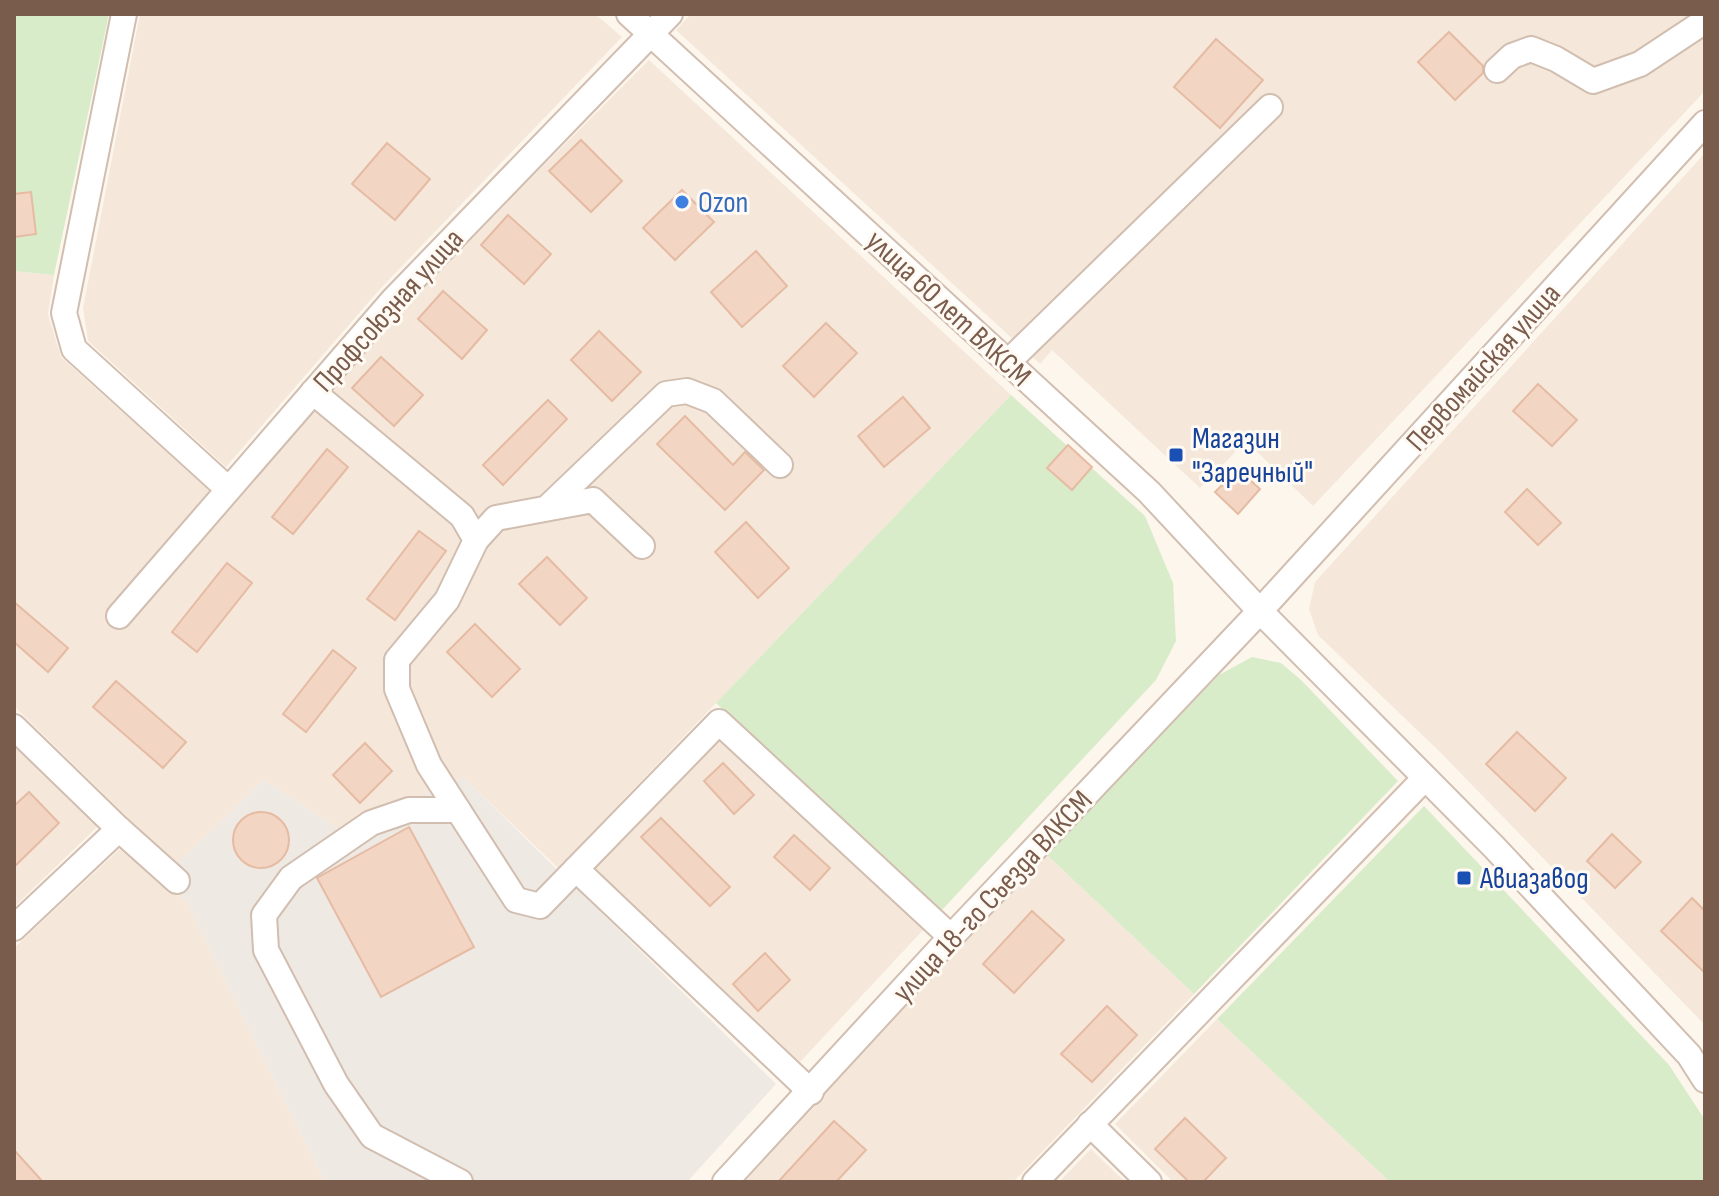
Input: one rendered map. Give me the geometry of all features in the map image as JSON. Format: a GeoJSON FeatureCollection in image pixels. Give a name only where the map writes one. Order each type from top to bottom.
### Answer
{"type":"FeatureCollection","features":[{"type":"Feature","properties":{"kind":"street"},"geometry":{"type":"LineString","coordinates":[[124,14],[64,313],[74,349],[228,489]]}},
{"type":"Feature","properties":{"kind":"street","name":"улица 60 лет ВЛКСМ"},"geometry":{"type":"LineString","coordinates":[[629,14],[1149,492],[1260,611],[1494,847],[1689,1055],[1705,1080]]}},
{"type":"Feature","properties":{"kind":"street","name":"Профсоюзная улица"},"geometry":{"type":"LineString","coordinates":[[119,616],[393,300],[670,14]]}},
{"type":"Feature","properties":{"kind":"street"},"geometry":{"type":"LineString","coordinates":[[1497,70],[1512,56],[1531,49],[1556,59],[1593,81],[1640,64],[1705,21]]}},
{"type":"Feature","properties":{"kind":"street"},"geometry":{"type":"LineString","coordinates":[[1008,362],[1270,107]]}},
{"type":"Feature","properties":{"kind":"street","name":"Первомайская улица"},"geometry":{"type":"LineString","coordinates":[[1260,611],[1705,123]]}},
{"type":"Feature","properties":{"kind":"street"},"geometry":{"type":"LineString","coordinates":[[547,508],[666,394],[687,391],[713,401],[780,465]]}},
{"type":"Feature","properties":{"kind":"street"},"geometry":{"type":"LineString","coordinates":[[313,392],[462,516],[476,540]]}},
{"type":"Feature","properties":{"kind":"street"},"geometry":{"type":"LineString","coordinates":[[642,546],[593,500],[496,518],[476,540],[447,600],[397,660],[397,689],[429,765],[516,900],[540,906],[719,722],[951,937]]}},
{"type":"Feature","properties":{"kind":"street","name":"улица 18-го Съезда ВЛКСМ"},"geometry":{"type":"LineString","coordinates":[[725,1182],[951,937],[1260,611]]}},
{"type":"Feature","properties":{"kind":"street"},"geometry":{"type":"LineString","coordinates":[[14,727],[177,881]]}},
{"type":"Feature","properties":{"kind":"street"},"geometry":{"type":"LineString","coordinates":[[1035,1182],[1425,778]]}},
{"type":"Feature","properties":{"kind":"street"},"geometry":{"type":"LineString","coordinates":[[458,810],[409,810],[371,823],[291,878],[264,915],[266,950],[336,1084],[372,1136],[460,1182]]}},
{"type":"Feature","properties":{"kind":"street"},"geometry":{"type":"LineString","coordinates":[[14,928],[119,829]]}},
{"type":"Feature","properties":{"kind":"street"},"geometry":{"type":"LineString","coordinates":[[576,869],[811,1092]]}},
{"type":"Feature","properties":{"kind":"street"},"geometry":{"type":"LineString","coordinates":[[1090,1124],[1149,1182]]}},
{"type":"Feature","properties":{"kind":"shaded area"},"geometry":{"type":"Polygon","coordinates":[[[140,14],[595,14],[622,37],[380,289],[226,467],[88,341],[83,308],[140,14]]]}},
{"type":"Feature","properties":{"kind":"shaded area"},"geometry":{"type":"Polygon","coordinates":[[[691,14],[1705,14],[1705,91],[1313,506],[1246,441],[1200,488],[1052,350],[1040,364],[676,30],[691,14]]]}},
{"type":"Feature","properties":{"kind":"shaded area"},"geometry":{"type":"Polygon","coordinates":[[[649,60],[1011,395],[558,868],[463,777],[341,830],[264,780],[176,865],[14,706],[14,271],[54,275],[48,314],[61,357],[228,510],[404,305],[649,60]]]}},
{"type":"Feature","properties":{"kind":"shaded area"},"geometry":{"type":"Polygon","coordinates":[[[1705,153],[1705,1025],[1441,753],[1318,635],[1309,609],[1315,582],[1705,153]]]}},
{"type":"Feature","properties":{"kind":"shaded area"},"geometry":{"type":"Polygon","coordinates":[[[718,736],[924,929],[800,1062],[593,867],[718,736]]]}},
{"type":"Feature","properties":{"kind":"shaded area"},"geometry":{"type":"Polygon","coordinates":[[[14,745],[98,826],[14,907],[14,745]]]}},
{"type":"Feature","properties":{"kind":"shaded area"},"geometry":{"type":"Polygon","coordinates":[[[463,777],[776,1084],[687,1182],[325,1182],[186,901],[162,878],[264,780],[341,830],[463,777]]]}},
{"type":"Feature","properties":{"kind":"shaded area"},"geometry":{"type":"Polygon","coordinates":[[[125,844],[186,901],[325,1182],[14,1182],[14,948],[125,844]]]}},
{"type":"Feature","properties":{"kind":"shaded area"},"geometry":{"type":"Polygon","coordinates":[[[1046,854],[1194,994],[1013,1182],[742,1182],[1046,854]]]}},
{"type":"Feature","properties":{"kind":"shaded area"},"geometry":{"type":"Polygon","coordinates":[[[1217,1019],[1390,1182],[1173,1182],[1115,1124],[1217,1019]]]}},
{"type":"Feature","properties":{"kind":"shaded area"},"geometry":{"type":"Polygon","coordinates":[[[1091,1149],[1125,1182],[1059,1182],[1091,1149]]]}},
{"type":"Feature","properties":{"kind":"green space"},"geometry":{"type":"Polygon","coordinates":[[[14,14],[109,14],[54,275],[14,271],[14,14]]]}},
{"type":"Feature","properties":{"kind":"green space"},"geometry":{"type":"Polygon","coordinates":[[[1011,395],[1145,516],[1173,583],[1176,641],[1156,680],[942,910],[716,703],[1011,395]]]}},
{"type":"Feature","properties":{"kind":"green space"},"geometry":{"type":"Polygon","coordinates":[[[1252,657],[1281,663],[1398,781],[1194,994],[1046,854],[1219,675],[1252,657]]]}},
{"type":"Feature","properties":{"kind":"green space"},"geometry":{"type":"Polygon","coordinates":[[[1424,806],[1669,1065],[1705,1120],[1705,1182],[1390,1182],[1217,1019],[1424,806]]]}},
{"type":"Feature","properties":{"kind":"building"},"geometry":{"type":"Polygon","coordinates":[[[1449,32],[1483,66],[1483,73],[1455,100],[1418,62],[1449,32]]]}},
{"type":"Feature","properties":{"kind":"building"},"geometry":{"type":"Polygon","coordinates":[[[1216,39],[1263,80],[1220,128],[1174,87],[1216,39]]]}},
{"type":"Feature","properties":{"kind":"building"},"geometry":{"type":"Polygon","coordinates":[[[581,140],[622,181],[591,212],[549,171],[581,140]]]}},
{"type":"Feature","properties":{"kind":"building"},"geometry":{"type":"Polygon","coordinates":[[[387,143],[430,179],[395,220],[352,184],[387,143]]]}},
{"type":"Feature","properties":{"kind":"building"},"geometry":{"type":"Polygon","coordinates":[[[682,190],[714,222],[675,260],[643,228],[682,190]]]}},
{"type":"Feature","properties":{"kind":"building"},"geometry":{"type":"Polygon","coordinates":[[[31,192],[36,234],[14,237],[14,194],[31,192]]]}},
{"type":"Feature","properties":{"kind":"building"},"geometry":{"type":"Polygon","coordinates":[[[508,215],[551,254],[524,284],[481,245],[508,215]]]}},
{"type":"Feature","properties":{"kind":"building"},"geometry":{"type":"Polygon","coordinates":[[[756,251],[787,286],[742,327],[711,292],[756,251]]]}},
{"type":"Feature","properties":{"kind":"building"},"geometry":{"type":"Polygon","coordinates":[[[443,291],[487,330],[462,359],[418,319],[443,291]]]}},
{"type":"Feature","properties":{"kind":"building"},"geometry":{"type":"Polygon","coordinates":[[[826,323],[857,353],[814,397],[783,366],[826,323]]]}},
{"type":"Feature","properties":{"kind":"building"},"geometry":{"type":"Polygon","coordinates":[[[599,331],[641,372],[612,401],[571,360],[599,331]]]}},
{"type":"Feature","properties":{"kind":"building"},"geometry":{"type":"Polygon","coordinates":[[[381,357],[423,395],[394,426],[352,388],[381,357]]]}},
{"type":"Feature","properties":{"kind":"building"},"geometry":{"type":"Polygon","coordinates":[[[1538,384],[1577,420],[1552,446],[1513,411],[1538,384]]]}},
{"type":"Feature","properties":{"kind":"building"},"geometry":{"type":"Polygon","coordinates":[[[903,397],[930,428],[884,467],[858,436],[903,397]]]}},
{"type":"Feature","properties":{"kind":"building"},"geometry":{"type":"Polygon","coordinates":[[[548,400],[567,419],[503,485],[483,465],[548,400]]]}},
{"type":"Feature","properties":{"kind":"building"},"geometry":{"type":"Polygon","coordinates":[[[685,416],[733,465],[745,452],[764,470],[725,510],[657,444],[685,416]]]}},
{"type":"Feature","properties":{"kind":"building"},"geometry":{"type":"Polygon","coordinates":[[[1068,445],[1092,467],[1072,490],[1047,468],[1068,445]]]}},
{"type":"Feature","properties":{"kind":"building"},"geometry":{"type":"Polygon","coordinates":[[[327,449],[348,467],[293,534],[272,517],[327,449]]]}},
{"type":"Feature","properties":{"kind":"building"},"geometry":{"type":"Polygon","coordinates":[[[1238,469],[1260,489],[1238,514],[1215,492],[1238,469]]]}},
{"type":"Feature","properties":{"kind":"building"},"geometry":{"type":"Polygon","coordinates":[[[1527,489],[1561,523],[1538,545],[1505,512],[1527,489]]]}},
{"type":"Feature","properties":{"kind":"building"},"geometry":{"type":"Polygon","coordinates":[[[746,522],[789,568],[758,598],[715,552],[746,522]]]}},
{"type":"Feature","properties":{"kind":"building"},"geometry":{"type":"Polygon","coordinates":[[[419,531],[446,551],[395,620],[367,599],[419,531]]]}},
{"type":"Feature","properties":{"kind":"building"},"geometry":{"type":"Polygon","coordinates":[[[547,557],[587,598],[560,625],[519,584],[547,557]]]}},
{"type":"Feature","properties":{"kind":"building"},"geometry":{"type":"Polygon","coordinates":[[[227,563],[252,583],[197,652],[172,632],[227,563]]]}},
{"type":"Feature","properties":{"kind":"building"},"geometry":{"type":"Polygon","coordinates":[[[14,602],[68,648],[48,672],[14,642],[14,602]]]}},
{"type":"Feature","properties":{"kind":"building"},"geometry":{"type":"Polygon","coordinates":[[[475,624],[520,669],[492,697],[447,652],[475,624]]]}},
{"type":"Feature","properties":{"kind":"building"},"geometry":{"type":"Polygon","coordinates":[[[333,650],[356,668],[306,732],[283,714],[333,650]]]}},
{"type":"Feature","properties":{"kind":"building"},"geometry":{"type":"Polygon","coordinates":[[[116,681],[186,742],[163,768],[93,707],[116,681]]]}},
{"type":"Feature","properties":{"kind":"building"},"geometry":{"type":"Polygon","coordinates":[[[1517,732],[1566,778],[1535,811],[1486,764],[1517,732]]]}},
{"type":"Feature","properties":{"kind":"building"},"geometry":{"type":"Polygon","coordinates":[[[365,743],[392,771],[360,803],[333,775],[365,743]]]}},
{"type":"Feature","properties":{"kind":"building"},"geometry":{"type":"Polygon","coordinates":[[[723,763],[754,795],[734,814],[704,781],[723,763]]]}},
{"type":"Feature","properties":{"kind":"building"},"geometry":{"type":"Polygon","coordinates":[[[29,792],[59,823],[14,867],[14,806],[29,792]]]}},
{"type":"Feature","properties":{"kind":"building"},"geometry":{"type":"Polygon","coordinates":[[[261,812],[281,820],[289,840],[281,860],[261,868],[241,860],[233,840],[241,820],[261,812]]]}},
{"type":"Feature","properties":{"kind":"building"},"geometry":{"type":"Polygon","coordinates":[[[661,818],[730,887],[710,906],[641,837],[661,818]]]}},
{"type":"Feature","properties":{"kind":"building"},"geometry":{"type":"Polygon","coordinates":[[[409,827],[474,947],[381,997],[317,878],[409,827]]]}},
{"type":"Feature","properties":{"kind":"building"},"geometry":{"type":"Polygon","coordinates":[[[1612,834],[1641,862],[1615,888],[1587,861],[1612,834]]]}},
{"type":"Feature","properties":{"kind":"building"},"geometry":{"type":"Polygon","coordinates":[[[794,835],[830,868],[810,890],[774,857],[794,835]]]}},
{"type":"Feature","properties":{"kind":"building"},"geometry":{"type":"Polygon","coordinates":[[[1692,898],[1705,911],[1705,973],[1661,931],[1692,898]]]}},
{"type":"Feature","properties":{"kind":"building"},"geometry":{"type":"Polygon","coordinates":[[[1032,911],[1064,940],[1014,993],[983,964],[1032,911]]]}},
{"type":"Feature","properties":{"kind":"building"},"geometry":{"type":"Polygon","coordinates":[[[765,953],[790,980],[758,1011],[733,984],[765,953]]]}},
{"type":"Feature","properties":{"kind":"building"},"geometry":{"type":"Polygon","coordinates":[[[1107,1006],[1137,1035],[1092,1082],[1061,1054],[1107,1006]]]}},
{"type":"Feature","properties":{"kind":"building"},"geometry":{"type":"Polygon","coordinates":[[[1185,1118],[1226,1158],[1203,1182],[1189,1182],[1155,1149],[1185,1118]]]}},
{"type":"Feature","properties":{"kind":"building"},"geometry":{"type":"Polygon","coordinates":[[[834,1121],[866,1150],[836,1182],[778,1182],[834,1121]]]}},
{"type":"Feature","properties":{"kind":"building"},"geometry":{"type":"Polygon","coordinates":[[[14,1150],[43,1182],[14,1182],[14,1150]]]}},
{"type":"Feature","properties":{"kind":"place","name":"Ozon"},"geometry":{"type":"Point","coordinates":[682,202]}},
{"type":"Feature","properties":{"kind":"place","name":"Магазин \"Заречный\""},"geometry":{"type":"Point","coordinates":[1176,455]}},
{"type":"Feature","properties":{"kind":"place","name":"Авиазавод"},"geometry":{"type":"Point","coordinates":[1464,878]}}]}
